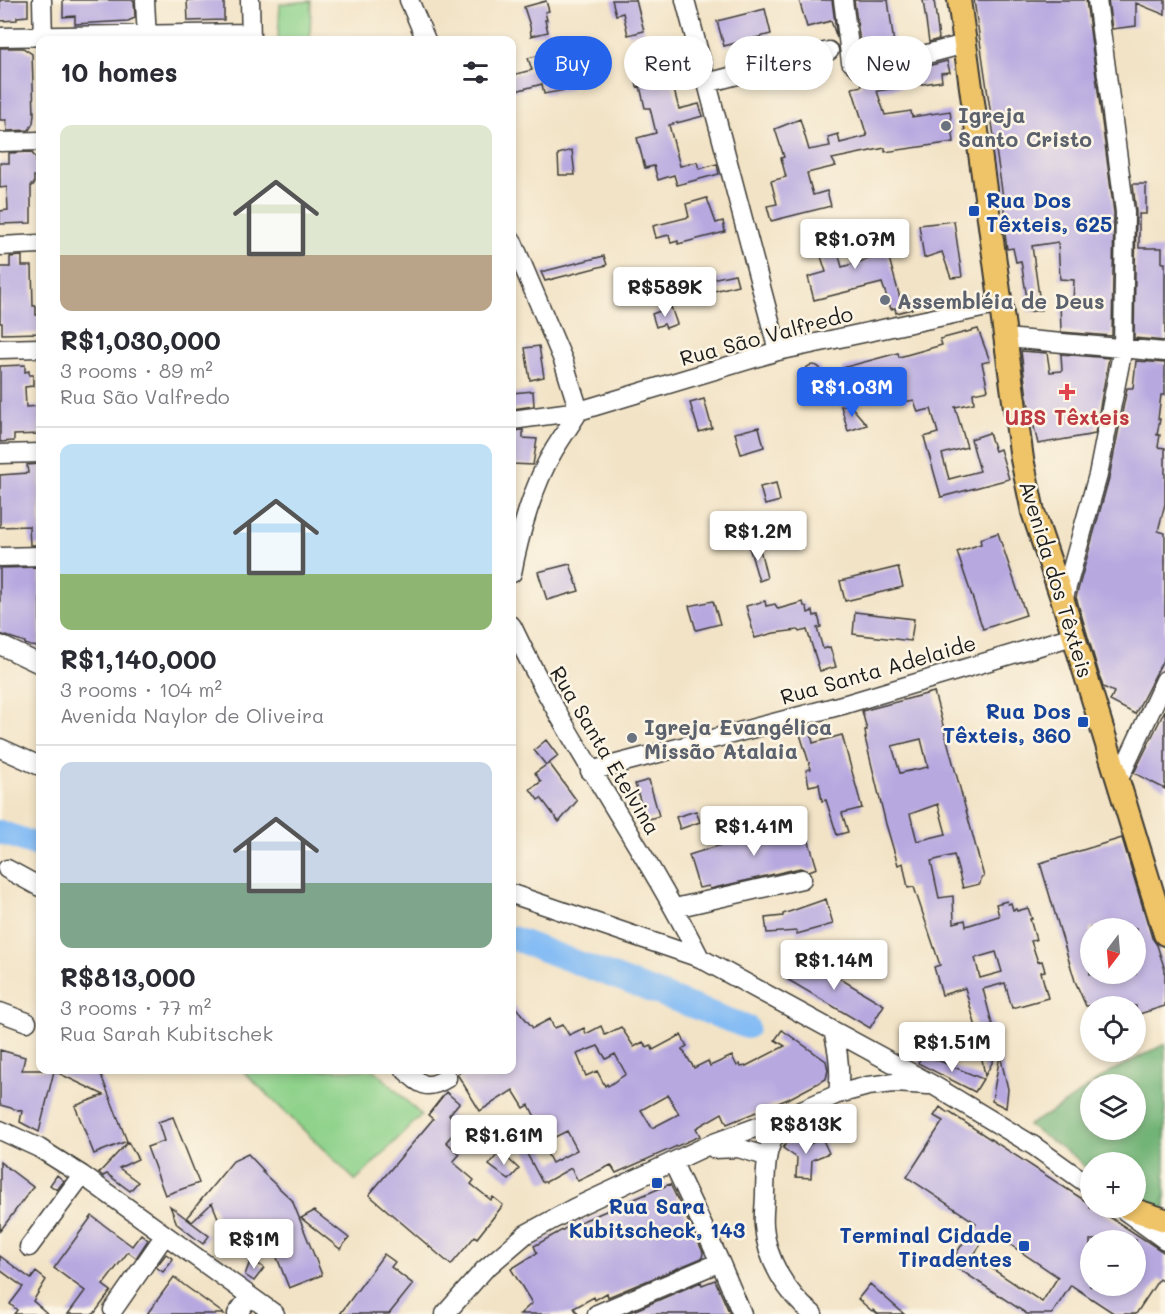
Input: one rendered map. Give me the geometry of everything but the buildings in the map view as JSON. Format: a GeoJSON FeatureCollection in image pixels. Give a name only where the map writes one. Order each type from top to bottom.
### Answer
{"type":"FeatureCollection","features":[{"type":"Feature","properties":{"kind":"main road","name":"Avenida dos Têxteis"},"geometry":{"type":"LineString","coordinates":[[959,0],[1022,459],[1031,501],[1165,934]]}},
{"type":"Feature","properties":{"kind":"main road"},"geometry":{"type":"LineString","coordinates":[[1146,1214],[1165,1220]]}},
{"type":"Feature","properties":{"kind":"street"},"geometry":{"type":"LineString","coordinates":[[42,0],[43,36]]}},
{"type":"Feature","properties":{"kind":"street"},"geometry":{"type":"LineString","coordinates":[[145,0],[147,36]]}},
{"type":"Feature","properties":{"kind":"street"},"geometry":{"type":"LineString","coordinates":[[250,0],[250,36]]}},
{"type":"Feature","properties":{"kind":"street"},"geometry":{"type":"LineString","coordinates":[[409,0],[424,36]]}},
{"type":"Feature","properties":{"kind":"street"},"geometry":{"type":"LineString","coordinates":[[685,0],[695,36]]}},
{"type":"Feature","properties":{"kind":"street"},"geometry":{"type":"LineString","coordinates":[[843,0],[851,62],[860,69],[870,69],[965,44]]}},
{"type":"Feature","properties":{"kind":"street"},"geometry":{"type":"LineString","coordinates":[[1063,601],[1098,475],[1123,348],[1125,212],[1097,0]]}},
{"type":"Feature","properties":{"kind":"street"},"geometry":{"type":"LineString","coordinates":[[0,37],[36,38]]}},
{"type":"Feature","properties":{"kind":"street"},"geometry":{"type":"LineString","coordinates":[[709,90],[778,351]]}},
{"type":"Feature","properties":{"kind":"street"},"geometry":{"type":"LineString","coordinates":[[0,142],[36,141]]}},
{"type":"Feature","properties":{"kind":"street"},"geometry":{"type":"LineString","coordinates":[[0,246],[36,244]]}},
{"type":"Feature","properties":{"kind":"street"},"geometry":{"type":"LineString","coordinates":[[516,536],[553,452],[579,411],[563,360],[518,269]]}},
{"type":"Feature","properties":{"kind":"street","name":"Rua São Valfredo"},"geometry":{"type":"LineString","coordinates":[[516,419],[579,411],[778,351],[1001,304]]}},
{"type":"Feature","properties":{"kind":"street"},"geometry":{"type":"LineString","coordinates":[[1006,338],[1165,352]]}},
{"type":"Feature","properties":{"kind":"street"},"geometry":{"type":"LineString","coordinates":[[0,349],[36,348]]}},
{"type":"Feature","properties":{"kind":"street"},"geometry":{"type":"LineString","coordinates":[[0,454],[36,453]]}},
{"type":"Feature","properties":{"kind":"street"},"geometry":{"type":"LineString","coordinates":[[0,557],[36,556]]}},
{"type":"Feature","properties":{"kind":"street","name":"Rua Santa Etelvina"},"geometry":{"type":"LineString","coordinates":[[516,636],[528,662],[590,771],[675,908],[700,958]]}},
{"type":"Feature","properties":{"kind":"street","name":"Rua Santa Adelaide"},"geometry":{"type":"LineString","coordinates":[[590,771],[846,704],[1074,636]]}},
{"type":"Feature","properties":{"kind":"street"},"geometry":{"type":"LineString","coordinates":[[0,645],[36,662]]}},
{"type":"Feature","properties":{"kind":"street"},"geometry":{"type":"LineString","coordinates":[[1118,781],[1165,680]]}},
{"type":"Feature","properties":{"kind":"street"},"geometry":{"type":"LineString","coordinates":[[0,748],[36,764]]}},
{"type":"Feature","properties":{"kind":"street"},"geometry":{"type":"LineString","coordinates":[[7,869],[36,885]]}},
{"type":"Feature","properties":{"kind":"street"},"geometry":{"type":"LineString","coordinates":[[675,908],[802,879]]}},
{"type":"Feature","properties":{"kind":"street"},"geometry":{"type":"LineString","coordinates":[[516,895],[700,958],[933,1085],[1034,1146],[1080,1179]]}},
{"type":"Feature","properties":{"kind":"street"},"geometry":{"type":"LineString","coordinates":[[0,1012],[27,1022]]}},
{"type":"Feature","properties":{"kind":"street"},"geometry":{"type":"LineString","coordinates":[[832,1031],[838,1050],[841,1076],[838,1094]]}},
{"type":"Feature","properties":{"kind":"street"},"geometry":{"type":"LineString","coordinates":[[409,1074],[424,1085],[434,1086],[447,1078]]}},
{"type":"Feature","properties":{"kind":"street"},"geometry":{"type":"LineString","coordinates":[[445,1314],[484,1270],[526,1234],[574,1208],[711,1144],[790,1115],[838,1094],[868,1086],[894,1083],[933,1085]]}},
{"type":"Feature","properties":{"kind":"street"},"geometry":{"type":"LineString","coordinates":[[790,1115],[779,1127],[766,1156],[764,1227],[767,1245],[788,1289],[804,1308],[813,1314]]}},
{"type":"Feature","properties":{"kind":"street"},"geometry":{"type":"LineString","coordinates":[[0,1130],[39,1148],[82,1175],[275,1314]]}},
{"type":"Feature","properties":{"kind":"street"},"geometry":{"type":"LineString","coordinates":[[693,1154],[721,1148],[738,1148],[766,1156]]}},
{"type":"Feature","properties":{"kind":"street"},"geometry":{"type":"LineString","coordinates":[[673,1163],[742,1314]]}},
{"type":"Feature","properties":{"kind":"street"},"geometry":{"type":"LineString","coordinates":[[29,1246],[82,1175]]}},
{"type":"Feature","properties":{"kind":"street"},"geometry":{"type":"LineString","coordinates":[[1134,1218],[1165,1240]]}},
{"type":"Feature","properties":{"kind":"street"},"geometry":{"type":"LineString","coordinates":[[113,1310],[165,1235]]}},
{"type":"Feature","properties":{"kind":"street"},"geometry":{"type":"LineString","coordinates":[[597,1314],[720,1262]]}},
{"type":"Feature","properties":{"kind":"street"},"geometry":{"type":"LineString","coordinates":[[237,1314],[250,1296]]}},
{"type":"Feature","properties":{"kind":"green space"},"geometry":{"type":"Polygon","coordinates":[[[311,1],[310,36],[278,36],[280,4],[311,1]]]}},
{"type":"Feature","properties":{"kind":"green space"},"geometry":{"type":"Polygon","coordinates":[[[1165,1044],[1165,1213],[1146,1204],[1146,1152],[1080,1152],[1080,1162],[1028,1125],[1080,1093],[1080,1140],[1146,1140],[1146,1074],[1107,1074],[1130,1062],[1146,1062],[1146,1054],[1165,1044]]]}},
{"type":"Feature","properties":{"kind":"green space"},"geometry":{"type":"Polygon","coordinates":[[[246,1074],[379,1074],[421,1115],[356,1181],[246,1074]]]}},
{"type":"Feature","properties":{"kind":"waterway"},"geometry":{"type":"LineString","coordinates":[[0,832],[36,845]]}},
{"type":"Feature","properties":{"kind":"waterway"},"geometry":{"type":"LineString","coordinates":[[516,940],[747,1027]]}},
{"type":"Feature","properties":{"kind":"place","name":"Igreja Santo Cristo"},"geometry":{"type":"Point","coordinates":[946,126]}},
{"type":"Feature","properties":{"kind":"place","name":"Rua Dos Têxteis, 625"},"geometry":{"type":"Point","coordinates":[974,211]}},
{"type":"Feature","properties":{"kind":"place","name":"Assembléia de Deus"},"geometry":{"type":"Point","coordinates":[885,300]}},
{"type":"Feature","properties":{"kind":"place","name":"UBS Têxteis"},"geometry":{"type":"Point","coordinates":[1067,392]}},
{"type":"Feature","properties":{"kind":"place","name":"Rua Dos Têxteis, 360"},"geometry":{"type":"Point","coordinates":[1083,722]}},
{"type":"Feature","properties":{"kind":"place","name":"Igreja Evangélica Missão Atalaia"},"geometry":{"type":"Point","coordinates":[632,738]}},
{"type":"Feature","properties":{"kind":"place","name":"Rua Sara Kubitscheck, 143"},"geometry":{"type":"Point","coordinates":[657,1183]}},
{"type":"Feature","properties":{"kind":"place","name":"Terminal Cidade Tiradentes"},"geometry":{"type":"Point","coordinates":[1024,1246]}}]}
